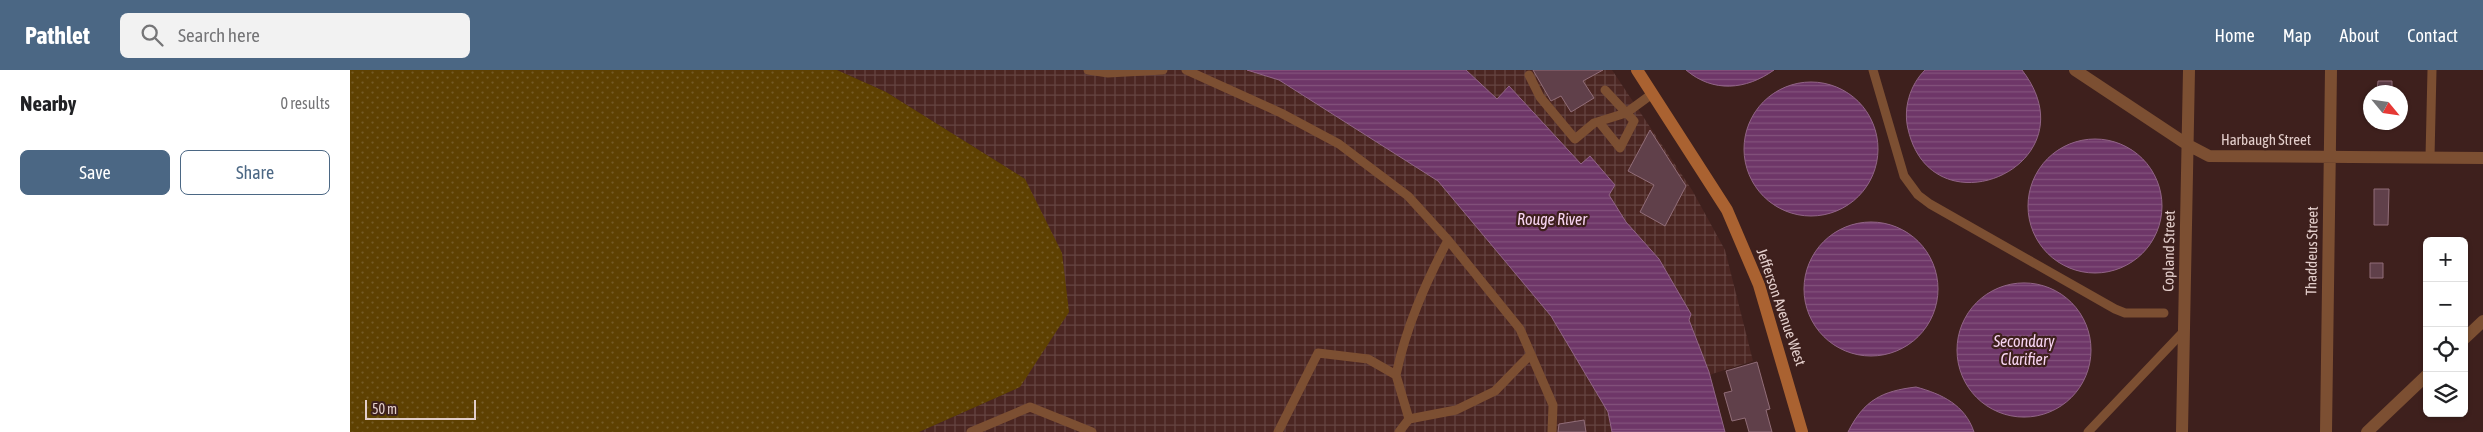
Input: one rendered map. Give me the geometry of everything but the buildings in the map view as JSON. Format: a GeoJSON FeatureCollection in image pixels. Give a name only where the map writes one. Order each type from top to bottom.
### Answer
{"type":"FeatureCollection","features":[{"type":"Feature","properties":{"kind":"main road","name":"Jefferson Avenue West"},"geometry":{"type":"LineString","coordinates":[[1637,70],[1727,210],[1759,285],[1802,432]]}},
{"type":"Feature","properties":{"kind":"street","name":"Harbaugh Street"},"geometry":{"type":"LineString","coordinates":[[2075,70],[2188,146],[2209,156],[2483,158]]}},
{"type":"Feature","properties":{"kind":"street","name":"Copland Street"},"geometry":{"type":"LineString","coordinates":[[2182,432],[2189,70]]}},
{"type":"Feature","properties":{"kind":"street","name":"Thaddeus Street"},"geometry":{"type":"LineString","coordinates":[[2326,432],[2331,70]]}},
{"type":"Feature","properties":{"kind":"street"},"geometry":{"type":"LineString","coordinates":[[2468,335],[2483,321]]}},
{"type":"Feature","properties":{"kind":"street"},"geometry":{"type":"LineString","coordinates":[[2367,432],[2423,379]]}},
{"type":"Feature","properties":{"kind":"lane"},"geometry":{"type":"LineString","coordinates":[[1088,70],[1108,73],[1163,70]]}},
{"type":"Feature","properties":{"kind":"lane"},"geometry":{"type":"LineString","coordinates":[[1186,70],[1281,114],[1339,144],[1408,196],[1448,240],[1520,329],[1553,405],[1552,432]]}},
{"type":"Feature","properties":{"kind":"lane"},"geometry":{"type":"LineString","coordinates":[[1872,70],[1904,176],[1918,195],[1930,204],[2115,309],[2126,313],[2164,313]]}},
{"type":"Feature","properties":{"kind":"lane"},"geometry":{"type":"LineString","coordinates":[[2430,157],[2432,70]]}},
{"type":"Feature","properties":{"kind":"lane"},"geometry":{"type":"LineString","coordinates":[[1529,75],[1540,97],[1575,138],[1599,122],[1626,114],[1652,94]]}},
{"type":"Feature","properties":{"kind":"lane"},"geometry":{"type":"LineString","coordinates":[[1599,122],[1620,148],[1634,121],[1605,90]]}},
{"type":"Feature","properties":{"kind":"lane"},"geometry":{"type":"LineString","coordinates":[[1409,418],[1396,375],[1403,339],[1425,286],[1448,240]]}},
{"type":"Feature","properties":{"kind":"lane"},"geometry":{"type":"LineString","coordinates":[[2088,432],[2184,331]]}},
{"type":"Feature","properties":{"kind":"lane"},"geometry":{"type":"LineString","coordinates":[[1278,432],[1318,353],[1368,359],[1396,375]]}},
{"type":"Feature","properties":{"kind":"lane"},"geometry":{"type":"LineString","coordinates":[[1399,432],[1409,418],[1456,410],[1496,391],[1531,354]]}},
{"type":"Feature","properties":{"kind":"lane"},"geometry":{"type":"LineString","coordinates":[[971,432],[1030,407],[1092,432]]}},
{"type":"Feature","properties":{"kind":"shaded area"},"geometry":{"type":"Polygon","coordinates":[[[350,70],[837,70],[886,92],[1025,179],[1062,253],[1069,312],[1020,387],[919,432],[350,432],[350,70]]]}},
{"type":"Feature","properties":{"kind":"shaded area"},"geometry":{"type":"Polygon","coordinates":[[[837,70],[1247,70],[1278,80],[1438,181],[1551,316],[1608,412],[1612,432],[919,432],[1020,387],[1025,179],[886,92],[837,70]]]}},
{"type":"Feature","properties":{"kind":"shaded area"},"geometry":{"type":"Polygon","coordinates":[[[1466,70],[1612,70],[1692,190],[1725,250],[1753,361],[1709,375],[1689,320],[1691,314],[1659,259],[1626,222],[1609,195],[1615,185],[1590,157],[1581,165],[1509,86],[1497,99],[1466,70]]]}},
{"type":"Feature","properties":{"kind":"water","name":"Rouge River"},"geometry":{"type":"Polygon","coordinates":[[[1247,70],[1466,70],[1497,99],[1509,86],[1581,164],[1590,156],[1615,185],[1609,195],[1626,222],[1659,259],[1691,314],[1689,320],[1709,372],[1725,432],[1612,432],[1608,412],[1551,316],[1438,181],[1279,80],[1247,70]]]}},
{"type":"Feature","properties":{"kind":"water"},"geometry":{"type":"Polygon","coordinates":[[[1686,70],[1774,70],[1752,82],[1730,86],[1707,83],[1686,70]]]}},
{"type":"Feature","properties":{"kind":"water"},"geometry":{"type":"Polygon","coordinates":[[[1925,70],[2022,70],[2039,104],[2038,134],[2024,159],[2001,175],[1974,182],[1946,178],[1923,161],[1908,129],[1906,113],[1909,97],[1915,83],[1925,70]]]}},
{"type":"Feature","properties":{"kind":"water"},"geometry":{"type":"Polygon","coordinates":[[[1811,82],[1837,87],[1848,93],[1858,102],[1867,112],[1873,123],[1878,149],[1873,175],[1867,186],[1858,196],[1848,205],[1837,211],[1811,216],[1785,211],[1774,205],[1764,196],[1755,186],[1749,175],[1744,149],[1749,123],[1755,112],[1764,102],[1774,93],[1785,87],[1811,82]]]}},
{"type":"Feature","properties":{"kind":"water"},"geometry":{"type":"Polygon","coordinates":[[[2095,139],[2121,144],[2132,150],[2142,159],[2151,169],[2157,180],[2162,206],[2157,232],[2151,243],[2142,253],[2132,262],[2121,268],[2095,273],[2069,268],[2058,262],[2048,253],[2039,243],[2033,232],[2028,206],[2033,180],[2039,169],[2048,159],[2058,150],[2069,144],[2095,139]]]}},
{"type":"Feature","properties":{"kind":"water"},"geometry":{"type":"Polygon","coordinates":[[[1871,222],[1897,227],[1908,233],[1918,242],[1927,252],[1933,263],[1938,289],[1933,315],[1927,326],[1918,336],[1908,345],[1897,351],[1871,356],[1845,351],[1834,345],[1824,336],[1815,326],[1809,315],[1804,289],[1809,263],[1815,252],[1824,242],[1834,233],[1845,227],[1871,222]]]}},
{"type":"Feature","properties":{"kind":"water","name":"Secondary Clarifier"},"geometry":{"type":"Polygon","coordinates":[[[2024,283],[2050,288],[2061,294],[2071,303],[2080,313],[2086,324],[2091,350],[2086,376],[2080,387],[2071,397],[2061,406],[2050,412],[2024,417],[1998,412],[1987,406],[1977,397],[1968,387],[1962,376],[1957,350],[1962,324],[1968,313],[1977,303],[1987,294],[1998,288],[2024,283]]]}},
{"type":"Feature","properties":{"kind":"water"},"geometry":{"type":"Polygon","coordinates":[[[1916,387],[1935,393],[1959,408],[1974,432],[1848,432],[1861,412],[1875,399],[1893,391],[1916,387]]]}}]}
